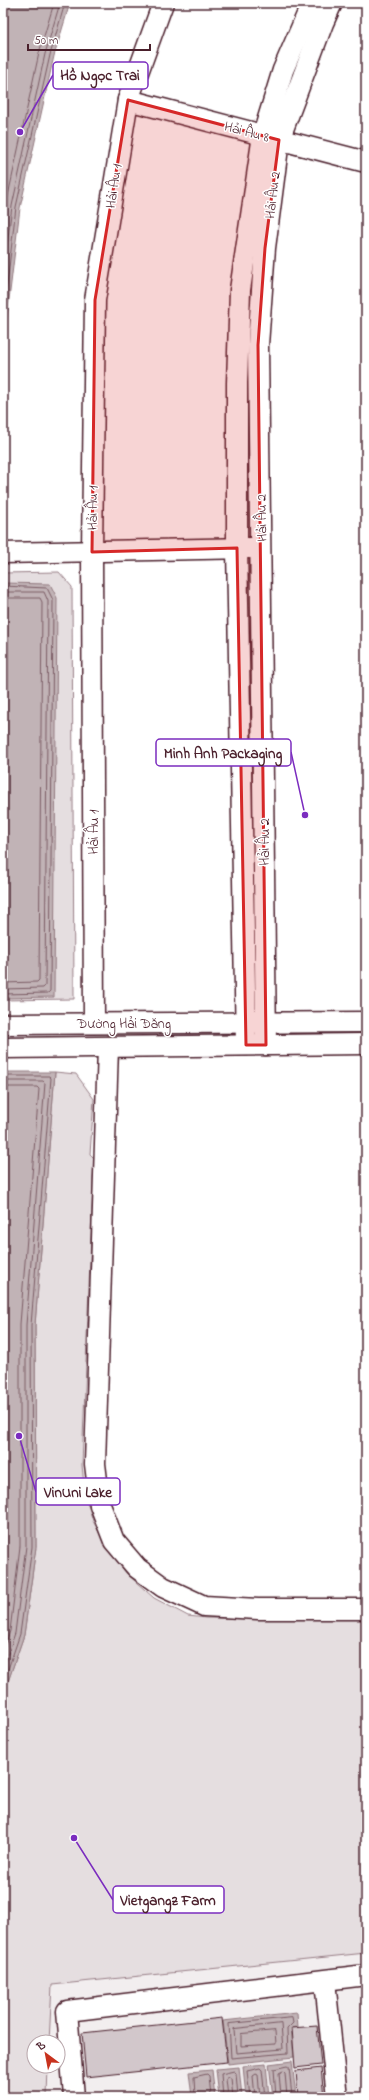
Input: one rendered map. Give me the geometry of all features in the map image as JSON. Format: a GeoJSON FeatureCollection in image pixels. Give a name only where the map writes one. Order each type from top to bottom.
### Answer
{"type":"FeatureCollection","features":[{"type":"Feature","properties":{"kind":"street","name":"Hải Âu 1"},"geometry":{"type":"LineString","coordinates":[[94,1023],[92,552],[94,300],[128,100],[163,3]]}},
{"type":"Feature","properties":{"kind":"street","name":"Hải Âu 2"},"geometry":{"type":"LineString","coordinates":[[246,1045],[237,548],[237,383],[240,290],[271,138],[283,70],[312,3]]}},
{"type":"Feature","properties":{"kind":"street","name":"Hải Âu 2"},"geometry":{"type":"LineString","coordinates":[[266,1045],[258,346],[271,138],[332,3]]}},
{"type":"Feature","properties":{"kind":"street","name":"Hải Âu 8"},"geometry":{"type":"LineString","coordinates":[[128,100],[366,162]]}},
{"type":"Feature","properties":{"kind":"street"},"geometry":{"type":"LineString","coordinates":[[3,553],[261,548]]}},
{"type":"Feature","properties":{"kind":"street","name":"Đường Hải Đăng"},"geometry":{"type":"LineString","coordinates":[[3,1024],[366,1022]]}},
{"type":"Feature","properties":{"kind":"street","name":"Đường Hải Đăng"},"geometry":{"type":"LineString","coordinates":[[3,1048],[366,1044]]}},
{"type":"Feature","properties":{"kind":"street"},"geometry":{"type":"LineString","coordinates":[[108,1047],[95,1464],[100,1505],[114,1541],[137,1568],[163,1587],[204,1606],[258,1609],[366,1609]]}},
{"type":"Feature","properties":{"kind":"street"},"geometry":{"type":"LineString","coordinates":[[74,2097],[67,2010],[366,1975]]}},
{"type":"Feature","properties":{"kind":"street"},"geometry":{"type":"LineString","coordinates":[[325,1981],[337,2097]]}},
{"type":"Feature","properties":{"kind":"highlighted area"},"geometry":{"type":"Polygon","coordinates":[[[128,100],[279,140],[265,248],[258,345],[266,1045],[246,1045],[237,548],[92,552],[95,300],[128,100]]]}},
{"type":"Feature","properties":{"kind":"shaded area"},"geometry":{"type":"Polygon","coordinates":[[[59,572],[72,587],[74,999],[3,1000],[3,573],[59,572]]]}},
{"type":"Feature","properties":{"kind":"shaded area"},"geometry":{"type":"Polygon","coordinates":[[[55,1072],[76,1074],[94,1099],[90,1154],[94,1158],[82,1465],[85,1495],[93,1521],[107,1547],[126,1573],[154,1598],[188,1616],[206,1618],[366,1619],[366,1953],[52,1985],[49,2034],[26,2034],[26,2074],[48,2074],[47,2097],[3,2097],[3,1696],[24,1635],[36,1547],[35,1325],[55,1072]]]}},
{"type":"Feature","properties":{"kind":"shaded area"},"geometry":{"type":"Polygon","coordinates":[[[366,1953],[366,2097],[47,2097],[48,2074],[66,2074],[66,2034],[49,2034],[52,1985],[366,1953]]]}},
{"type":"Feature","properties":{"kind":"water"},"geometry":{"type":"Polygon","coordinates":[[[3,3],[70,3],[54,56],[20,208],[5,333],[3,389],[3,3]]]}},
{"type":"Feature","properties":{"kind":"water"},"geometry":{"type":"Polygon","coordinates":[[[3,583],[50,584],[57,598],[54,997],[3,998],[3,583]]]}},
{"type":"Feature","properties":{"kind":"water"},"geometry":{"type":"Polygon","coordinates":[[[3,1072],[55,1072],[35,1325],[36,1547],[24,1635],[3,1696],[3,1072]]]}},
{"type":"Feature","properties":{"kind":"water"},"geometry":{"type":"Polygon","coordinates":[[[297,2013],[298,2027],[291,2028],[294,2057],[228,2064],[223,2021],[297,2013]]]}},
{"type":"Feature","properties":{"kind":"water"},"geometry":{"type":"Polygon","coordinates":[[[292,2061],[296,2097],[273,2097],[269,2064],[292,2061]]]}},
{"type":"Feature","properties":{"kind":"water"},"geometry":{"type":"Polygon","coordinates":[[[266,2064],[269,2097],[246,2097],[243,2066],[266,2064]]]}},
{"type":"Feature","properties":{"kind":"water"},"geometry":{"type":"Polygon","coordinates":[[[239,2067],[242,2097],[219,2097],[216,2069],[239,2067]]]}},
{"type":"Feature","properties":{"kind":"water"},"geometry":{"type":"Polygon","coordinates":[[[212,2070],[215,2097],[192,2097],[189,2072],[212,2070]]]}},
{"type":"Feature","properties":{"kind":"building"},"geometry":{"type":"Polygon","coordinates":[[[222,2018],[227,2062],[86,2077],[82,2033],[222,2018]]]}},
{"type":"Feature","properties":{"kind":"building"},"geometry":{"type":"Polygon","coordinates":[[[317,2026],[321,2065],[295,2068],[292,2028],[317,2026]]]}},
{"type":"Feature","properties":{"kind":"building"},"geometry":{"type":"Polygon","coordinates":[[[321,2068],[324,2097],[298,2097],[296,2071],[321,2068]]]}},
{"type":"Feature","properties":{"kind":"place","name":"Hồ Ngọc Trai"},"geometry":{"type":"Point","coordinates":[20,132]}},
{"type":"Feature","properties":{"kind":"place","name":"Minh Anh Packaging"},"geometry":{"type":"Point","coordinates":[305,815]}},
{"type":"Feature","properties":{"kind":"place","name":"VinUni Lake"},"geometry":{"type":"Point","coordinates":[19,1436]}},
{"type":"Feature","properties":{"kind":"place","name":"Vietgangz Farm"},"geometry":{"type":"Point","coordinates":[74,1838]}}]}
